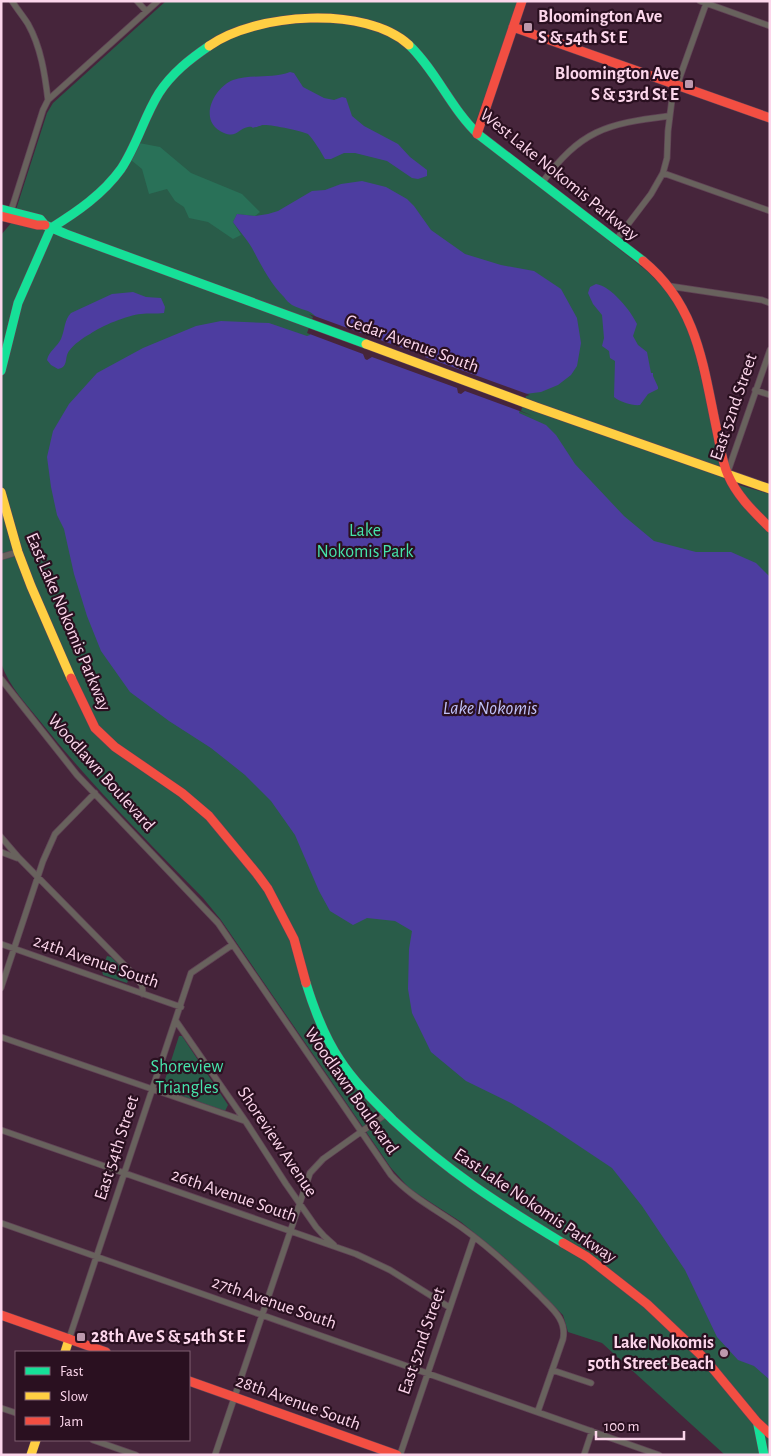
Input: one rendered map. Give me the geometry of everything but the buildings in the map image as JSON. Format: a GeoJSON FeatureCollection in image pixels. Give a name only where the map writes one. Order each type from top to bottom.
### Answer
{"type":"FeatureCollection","features":[{"type":"Feature","properties":{"kind":"main road"},"geometry":{"type":"LineString","coordinates":[[477,134],[522,1]]}},
{"type":"Feature","properties":{"kind":"main road","name":"West Lake Nokomis Parkway"},"geometry":{"type":"LineString","coordinates":[[48,226],[90,202],[116,176],[129,156],[153,104],[164,86],[200,51],[215,41],[250,24],[273,17],[310,12],[327,12],[364,19],[400,38],[422,59],[456,110],[477,134],[616,240],[669,286],[689,320],[697,341],[727,474],[740,497],[770,528]]}},
{"type":"Feature","properties":{"kind":"main road"},"geometry":{"type":"LineString","coordinates":[[513,27],[770,118]]}},
{"type":"Feature","properties":{"kind":"main road","name":"Cedar Avenue South"},"geometry":{"type":"LineString","coordinates":[[1,209],[40,219],[48,226]]}},
{"type":"Feature","properties":{"kind":"main road","name":"Cedar Avenue South"},"geometry":{"type":"LineString","coordinates":[[1,216],[48,226],[536,407],[770,489]]}},
{"type":"Feature","properties":{"kind":"main road"},"geometry":{"type":"LineString","coordinates":[[1,372],[18,303],[48,226]]}},
{"type":"Feature","properties":{"kind":"main road","name":"East Lake Nokomis Parkway"},"geometry":{"type":"LineString","coordinates":[[1,492],[18,552],[45,619],[89,718],[99,732],[115,747],[182,793],[209,816],[246,858],[268,889],[294,939],[308,989],[323,1028],[338,1059],[366,1094],[425,1150],[467,1182],[496,1202],[582,1254],[647,1304],[704,1358],[757,1422],[770,1434]]}},
{"type":"Feature","properties":{"kind":"main road"},"geometry":{"type":"LineString","coordinates":[[1,1315],[103,1351]]}},
{"type":"Feature","properties":{"kind":"main road","name":"East 54th Street"},"geometry":{"type":"LineString","coordinates":[[65,1351],[69,1339]]}},
{"type":"Feature","properties":{"kind":"main road","name":"28th Avenue South"},"geometry":{"type":"LineString","coordinates":[[190,1381],[398,1455]]}},
{"type":"Feature","properties":{"kind":"main road"},"geometry":{"type":"LineString","coordinates":[[757,1422],[764,1455]]}},
{"type":"Feature","properties":{"kind":"main road"},"geometry":{"type":"LineString","coordinates":[[31,1455],[36,1441]]}},
{"type":"Feature","properties":{"kind":"street"},"geometry":{"type":"LineString","coordinates":[[12,1],[29,26],[34,39],[41,60],[48,100]]}},
{"type":"Feature","properties":{"kind":"street"},"geometry":{"type":"LineString","coordinates":[[137,1],[146,11]]}},
{"type":"Feature","properties":{"kind":"street"},"geometry":{"type":"LineString","coordinates":[[11,211],[43,110],[48,100],[158,1]]}},
{"type":"Feature","properties":{"kind":"street"},"geometry":{"type":"LineString","coordinates":[[616,240],[651,194],[663,173],[672,99],[678,86],[704,2],[770,26]]}},
{"type":"Feature","properties":{"kind":"street"},"geometry":{"type":"LineString","coordinates":[[541,184],[570,150],[591,134],[615,124],[669,116]]}},
{"type":"Feature","properties":{"kind":"street"},"geometry":{"type":"LineString","coordinates":[[663,173],[770,211]]}},
{"type":"Feature","properties":{"kind":"street"},"geometry":{"type":"LineString","coordinates":[[669,286],[770,303]]}},
{"type":"Feature","properties":{"kind":"street","name":"East 52nd Street"},"geometry":{"type":"LineString","coordinates":[[727,474],[770,350]]}},
{"type":"Feature","properties":{"kind":"street"},"geometry":{"type":"LineString","coordinates":[[755,390],[770,396]]}},
{"type":"Feature","properties":{"kind":"street"},"geometry":{"type":"LineString","coordinates":[[1,557],[18,552]]}},
{"type":"Feature","properties":{"kind":"street","name":"Woodlawn Boulevard"},"geometry":{"type":"LineString","coordinates":[[1,679],[77,775],[218,923],[361,1133],[404,1189],[474,1237],[506,1263],[562,1320],[564,1328],[563,1339],[538,1411]]}},
{"type":"Feature","properties":{"kind":"street"},"geometry":{"type":"LineString","coordinates":[[1,988],[48,849],[55,834],[95,793]]}},
{"type":"Feature","properties":{"kind":"street"},"geometry":{"type":"LineString","coordinates":[[1,837],[38,878],[132,973],[142,985],[144,994]]}},
{"type":"Feature","properties":{"kind":"street"},"geometry":{"type":"LineString","coordinates":[[1,852],[19,858]]}},
{"type":"Feature","properties":{"kind":"street","name":"24th Avenue South"},"geometry":{"type":"LineString","coordinates":[[1,944],[181,1007]]}},
{"type":"Feature","properties":{"kind":"street","name":"East 54th Street"},"geometry":{"type":"LineString","coordinates":[[69,1339],[191,973],[232,945]]}},
{"type":"Feature","properties":{"kind":"street","name":"Shoreview Avenue"},"geometry":{"type":"LineString","coordinates":[[176,1021],[246,1122],[286,1184],[324,1236],[331,1243],[342,1249]]}},
{"type":"Feature","properties":{"kind":"street"},"geometry":{"type":"LineString","coordinates":[[1,1037],[246,1122]]}},
{"type":"Feature","properties":{"kind":"street"},"geometry":{"type":"LineString","coordinates":[[215,1455],[301,1204],[306,1182],[313,1169],[323,1159],[386,1114]]}},
{"type":"Feature","properties":{"kind":"street","name":"26th Avenue South"},"geometry":{"type":"LineString","coordinates":[[1,1130],[373,1261],[449,1307]]}},
{"type":"Feature","properties":{"kind":"street","name":"27th Avenue South"},"geometry":{"type":"LineString","coordinates":[[1,1223],[538,1411]]}},
{"type":"Feature","properties":{"kind":"street","name":"East 52nd Street"},"geometry":{"type":"LineString","coordinates":[[398,1455],[474,1237]]}},
{"type":"Feature","properties":{"kind":"street"},"geometry":{"type":"LineString","coordinates":[[552,1370],[591,1383]]}},
{"type":"Feature","properties":{"kind":"street"},"geometry":{"type":"LineString","coordinates":[[1,1408],[15,1413]]}},
{"type":"Feature","properties":{"kind":"street"},"geometry":{"type":"LineString","coordinates":[[538,1411],[658,1455]]}},
{"type":"Feature","properties":{"kind":"street"},"geometry":{"type":"LineString","coordinates":[[584,1455],[592,1430]]}},
{"type":"Feature","properties":{"kind":"street"},"geometry":{"type":"LineString","coordinates":[[96,1441],[136,1455]]}},
{"type":"Feature","properties":{"kind":"green space","name":"Lake Nokomis Park"},"geometry":{"type":"Polygon","coordinates":[[[166,1],[518,1],[472,133],[647,271],[666,290],[686,323],[694,347],[720,459],[728,482],[770,494],[770,1455],[725,1455],[602,1343],[568,1332],[563,1315],[506,1259],[461,1222],[410,1189],[391,1168],[221,920],[203,898],[121,814],[63,749],[20,696],[4,672],[1,663],[1,235],[12,222],[47,113],[53,103],[166,1]]]}},
{"type":"Feature","properties":{"kind":"green space"},"geometry":{"type":"Polygon","coordinates":[[[139,143],[160,147],[191,173],[242,194],[260,212],[255,216],[237,214],[233,222],[241,235],[233,239],[208,222],[189,218],[184,207],[175,201],[167,189],[149,194],[142,169],[131,160],[139,143]]]}},
{"type":"Feature","properties":{"kind":"green space"},"geometry":{"type":"Polygon","coordinates":[[[107,956],[111,957],[130,976],[127,983],[103,975],[102,970],[107,956]]]}},
{"type":"Feature","properties":{"kind":"green space","name":"Shoreview Triangles"},"geometry":{"type":"Polygon","coordinates":[[[179,1036],[182,1036],[228,1105],[225,1111],[162,1089],[179,1036]]]}},
{"type":"Feature","properties":{"kind":"water"},"geometry":{"type":"Polygon","coordinates":[[[294,73],[303,87],[324,98],[334,100],[342,97],[346,98],[352,116],[364,126],[398,144],[410,157],[427,170],[427,176],[418,179],[412,178],[387,161],[355,153],[344,153],[331,159],[325,159],[308,134],[300,131],[263,125],[253,128],[248,127],[235,134],[228,134],[216,128],[211,121],[211,105],[214,97],[226,84],[239,78],[294,73]]]}},
{"type":"Feature","properties":{"kind":"water","name":"Lake Nokomis"},"geometry":{"type":"Polygon","coordinates":[[[362,181],[386,187],[407,199],[431,230],[465,254],[501,265],[534,271],[561,289],[577,318],[581,343],[577,366],[571,375],[558,385],[541,392],[525,394],[519,413],[546,425],[556,435],[575,464],[624,516],[654,541],[696,552],[731,552],[756,563],[770,577],[770,1380],[754,1366],[738,1360],[717,1337],[685,1270],[642,1206],[612,1168],[511,1103],[466,1081],[431,1052],[412,1013],[408,989],[409,949],[412,931],[395,921],[367,918],[353,925],[330,911],[319,891],[295,835],[271,801],[245,775],[211,748],[169,721],[130,692],[101,651],[87,616],[74,574],[64,529],[57,515],[47,457],[53,431],[69,404],[97,373],[143,348],[196,326],[221,321],[269,323],[307,336],[310,335],[316,317],[311,312],[292,305],[279,292],[250,245],[233,222],[237,214],[255,216],[268,214],[278,211],[312,191],[325,190],[341,184],[362,181]]]}},
{"type":"Feature","properties":{"kind":"water"},"geometry":{"type":"Polygon","coordinates":[[[596,284],[614,294],[637,324],[633,336],[638,345],[647,352],[651,373],[653,373],[658,387],[658,389],[648,394],[640,405],[620,401],[614,397],[615,361],[610,358],[609,351],[602,346],[604,338],[602,315],[593,304],[588,293],[590,287],[596,284]]]}},
{"type":"Feature","properties":{"kind":"water"},"geometry":{"type":"Polygon","coordinates":[[[133,292],[146,297],[161,298],[165,307],[164,313],[136,315],[108,324],[84,337],[73,346],[69,351],[64,366],[58,369],[51,365],[47,360],[48,357],[61,339],[71,313],[112,294],[133,292]]]}},
{"type":"Feature","properties":{"kind":"pier"},"geometry":{"type":"Polygon","coordinates":[[[309,314],[416,353],[421,351],[425,357],[530,395],[526,396],[521,411],[533,416],[465,391],[461,394],[458,393],[457,388],[372,357],[367,360],[363,354],[307,333],[313,317],[309,314]]]}},
{"type":"Feature","properties":{"kind":"traffic: fast"},"geometry":{"type":"LineString","coordinates":[[409,45],[428,67],[460,114],[479,135],[643,261]]}},
{"type":"Feature","properties":{"kind":"traffic: fast"},"geometry":{"type":"LineString","coordinates":[[51,228],[89,202],[114,178],[127,160],[154,102],[164,86],[182,67],[209,46]]}},
{"type":"Feature","properties":{"kind":"traffic: fast"},"geometry":{"type":"LineString","coordinates":[[1,209],[40,219],[45,225],[66,234],[366,344]]}},
{"type":"Feature","properties":{"kind":"traffic: fast"},"geometry":{"type":"LineString","coordinates":[[1,371],[18,303],[51,228]]}},
{"type":"Feature","properties":{"kind":"traffic: fast"},"geometry":{"type":"LineString","coordinates":[[306,983],[329,1042],[365,1092],[393,1120],[433,1155],[496,1201],[563,1243]]}},
{"type":"Feature","properties":{"kind":"traffic: fast"},"geometry":{"type":"LineString","coordinates":[[758,1425],[764,1455]]}},
{"type":"Feature","properties":{"kind":"traffic: slow"},"geometry":{"type":"LineString","coordinates":[[209,46],[229,35],[254,26],[310,18],[339,19],[366,24],[390,32],[409,45]]}},
{"type":"Feature","properties":{"kind":"traffic: slow"},"geometry":{"type":"LineString","coordinates":[[366,344],[536,407],[770,489]]}},
{"type":"Feature","properties":{"kind":"traffic: slow"},"geometry":{"type":"LineString","coordinates":[[1,492],[18,552],[71,678]]}},
{"type":"Feature","properties":{"kind":"traffic: slow"},"geometry":{"type":"LineString","coordinates":[[65,1351],[69,1339]]}},
{"type":"Feature","properties":{"kind":"traffic: slow"},"geometry":{"type":"LineString","coordinates":[[31,1455],[36,1441]]}},
{"type":"Feature","properties":{"kind":"traffic: jam"},"geometry":{"type":"LineString","coordinates":[[477,134],[522,1]]}},
{"type":"Feature","properties":{"kind":"traffic: jam"},"geometry":{"type":"LineString","coordinates":[[513,27],[770,118]]}},
{"type":"Feature","properties":{"kind":"traffic: jam"},"geometry":{"type":"LineString","coordinates":[[1,216],[37,225],[45,225]]}},
{"type":"Feature","properties":{"kind":"traffic: jam"},"geometry":{"type":"LineString","coordinates":[[643,261],[676,297],[687,317],[702,361],[726,470],[741,497],[770,528]]}},
{"type":"Feature","properties":{"kind":"traffic: jam"},"geometry":{"type":"LineString","coordinates":[[71,678],[95,728],[115,747],[182,793],[209,816],[257,874],[268,889],[294,939],[306,983]]}},
{"type":"Feature","properties":{"kind":"traffic: jam"},"geometry":{"type":"LineString","coordinates":[[563,1243],[587,1257],[647,1304],[704,1358],[757,1422],[770,1434]]}},
{"type":"Feature","properties":{"kind":"traffic: jam"},"geometry":{"type":"LineString","coordinates":[[1,1315],[103,1351]]}},
{"type":"Feature","properties":{"kind":"traffic: jam"},"geometry":{"type":"LineString","coordinates":[[190,1381],[397,1455]]}},
{"type":"Feature","properties":{"kind":"place","name":"Bloomington Ave S & 54th St E"},"geometry":{"type":"Point","coordinates":[528,27]}},
{"type":"Feature","properties":{"kind":"place","name":"Bloomington Ave S & 53rd St E"},"geometry":{"type":"Point","coordinates":[689,84]}},
{"type":"Feature","properties":{"kind":"place","name":"28th Ave S & 54th St E"},"geometry":{"type":"Point","coordinates":[81,1337]}},
{"type":"Feature","properties":{"kind":"place","name":"Lake Nokomis 50th Street Beach"},"geometry":{"type":"Point","coordinates":[724,1353]}}]}
